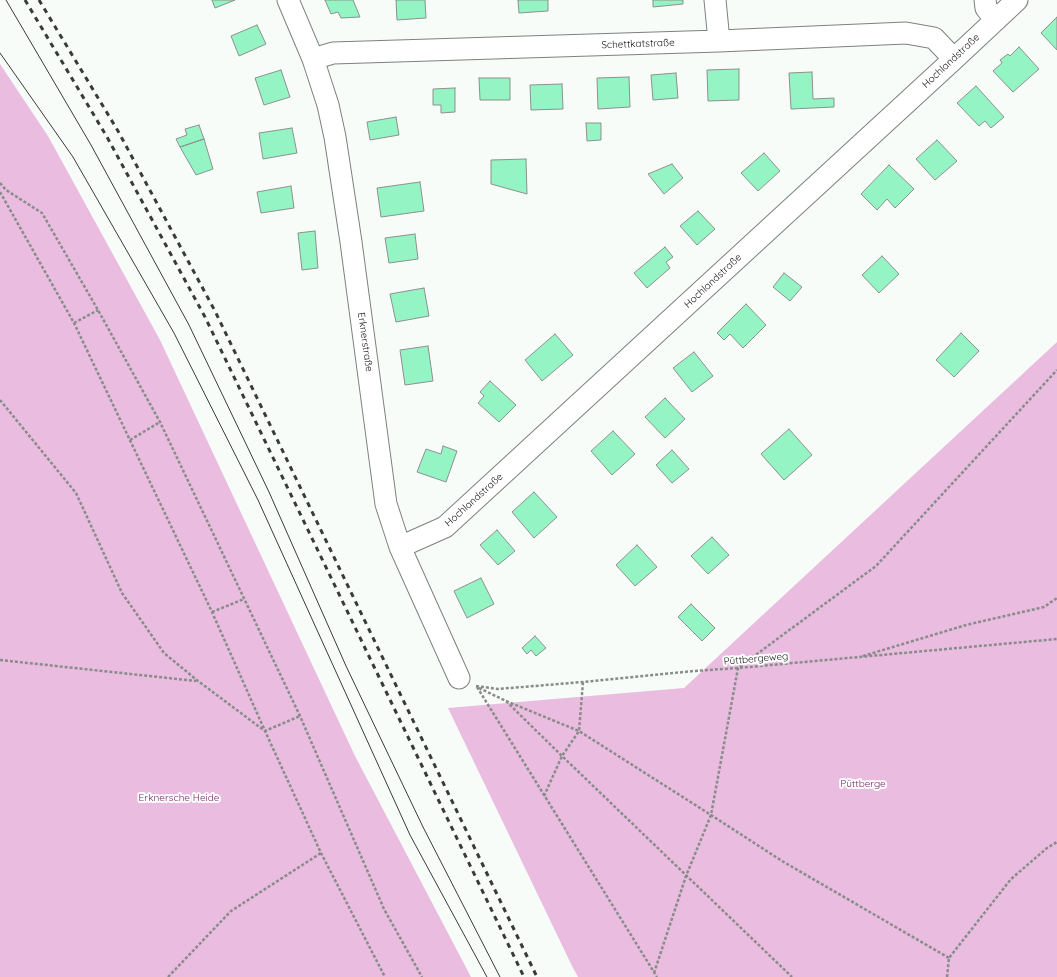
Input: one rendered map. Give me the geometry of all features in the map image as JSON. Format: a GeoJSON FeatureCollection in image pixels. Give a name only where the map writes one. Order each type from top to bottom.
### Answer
{"type":"FeatureCollection","features":[{"type":"Feature","properties":{"kind":"street","name":"Erknerstraße"},"geometry":{"type":"LineString","coordinates":[[288,0],[313,59],[328,105],[335,137],[351,242],[386,504],[400,547],[468,682]]}},
{"type":"Feature","properties":{"kind":"street"},"geometry":{"type":"LineString","coordinates":[[715,0],[719,41]]}},
{"type":"Feature","properties":{"kind":"street"},"geometry":{"type":"LineString","coordinates":[[985,0],[986,8],[995,19]]}},
{"type":"Feature","properties":{"kind":"street","name":"Hochlandstraße"},"geometry":{"type":"LineString","coordinates":[[400,547],[445,527],[1017,0]]}},
{"type":"Feature","properties":{"kind":"street","name":"Schettkatstraße"},"geometry":{"type":"LineString","coordinates":[[313,59],[333,53],[719,41],[906,33],[934,38],[954,59]]}},
{"type":"Feature","properties":{"kind":"path"},"geometry":{"type":"LineString","coordinates":[[0,183],[6,190],[42,213],[160,422],[300,716],[384,909],[422,977]]}},
{"type":"Feature","properties":{"kind":"path"},"geometry":{"type":"LineString","coordinates":[[0,192],[74,323],[212,612],[321,853],[385,977]]}},
{"type":"Feature","properties":{"kind":"path"},"geometry":{"type":"LineString","coordinates":[[74,323],[98,310]]}},
{"type":"Feature","properties":{"kind":"path"},"geometry":{"type":"LineString","coordinates":[[654,973],[686,876],[711,815],[738,668],[876,566],[1057,370]]}},
{"type":"Feature","properties":{"kind":"path"},"geometry":{"type":"LineString","coordinates":[[0,400],[76,493],[122,593],[164,653],[198,681],[265,731]]}},
{"type":"Feature","properties":{"kind":"path"},"geometry":{"type":"LineString","coordinates":[[130,440],[160,422]]}},
{"type":"Feature","properties":{"kind":"path"},"geometry":{"type":"LineString","coordinates":[[857,658],[966,625],[1044,607],[1057,598]]}},
{"type":"Feature","properties":{"kind":"path"},"geometry":{"type":"LineString","coordinates":[[212,612],[244,599]]}},
{"type":"Feature","properties":{"kind":"path","name":"Püttbergeweg"},"geometry":{"type":"LineString","coordinates":[[468,682],[498,689],[1057,639]]}},
{"type":"Feature","properties":{"kind":"path"},"geometry":{"type":"LineString","coordinates":[[0,660],[198,681]]}},
{"type":"Feature","properties":{"kind":"path"},"geometry":{"type":"LineString","coordinates":[[468,682],[506,701],[579,731],[782,861],[949,958]]}},
{"type":"Feature","properties":{"kind":"path"},"geometry":{"type":"LineString","coordinates":[[468,682],[544,796],[657,977]]}},
{"type":"Feature","properties":{"kind":"path"},"geometry":{"type":"LineString","coordinates":[[544,796],[562,756],[579,731],[583,682]]}},
{"type":"Feature","properties":{"kind":"path"},"geometry":{"type":"LineString","coordinates":[[506,701],[792,977]]}},
{"type":"Feature","properties":{"kind":"path"},"geometry":{"type":"LineString","coordinates":[[265,731],[300,716]]}},
{"type":"Feature","properties":{"kind":"path"},"geometry":{"type":"LineString","coordinates":[[948,977],[949,958],[1012,879],[1047,848],[1057,842]]}},
{"type":"Feature","properties":{"kind":"path"},"geometry":{"type":"LineString","coordinates":[[168,977],[231,911],[321,853]]}},
{"type":"Feature","properties":{"kind":"green space","name":"Erknersche Heide"},"geometry":{"type":"Polygon","coordinates":[[[0,64],[48,136],[160,340],[355,756],[471,977],[0,977],[0,64]]]}},
{"type":"Feature","properties":{"kind":"green space","name":"Püttberge"},"geometry":{"type":"Polygon","coordinates":[[[1057,342],[1057,977],[578,977],[448,708],[684,688],[1057,342]]]}},
{"type":"Feature","properties":{"kind":"building"},"geometry":{"type":"Polygon","coordinates":[[[212,0],[235,0],[215,8],[212,0]]]}},
{"type":"Feature","properties":{"kind":"building"},"geometry":{"type":"Polygon","coordinates":[[[325,0],[353,0],[360,17],[341,18],[338,12],[331,14],[325,0]]]}},
{"type":"Feature","properties":{"kind":"building"},"geometry":{"type":"Polygon","coordinates":[[[396,0],[425,0],[426,18],[397,20],[396,0]]]}},
{"type":"Feature","properties":{"kind":"building"},"geometry":{"type":"Polygon","coordinates":[[[518,0],[548,0],[548,11],[519,13],[518,0]]]}},
{"type":"Feature","properties":{"kind":"building"},"geometry":{"type":"Polygon","coordinates":[[[653,0],[683,0],[683,4],[653,7],[653,0]]]}},
{"type":"Feature","properties":{"kind":"building"},"geometry":{"type":"Polygon","coordinates":[[[1057,17],[1057,50],[1041,33],[1057,17]]]}},
{"type":"Feature","properties":{"kind":"building"},"geometry":{"type":"Polygon","coordinates":[[[257,25],[266,44],[239,56],[231,36],[257,25]]]}},
{"type":"Feature","properties":{"kind":"building"},"geometry":{"type":"Polygon","coordinates":[[[1019,47],[1039,69],[1013,92],[993,71],[1002,63],[1000,60],[1008,54],[1010,56],[1019,47]]]}},
{"type":"Feature","properties":{"kind":"building"},"geometry":{"type":"Polygon","coordinates":[[[739,69],[739,100],[708,101],[707,70],[739,69]]]}},
{"type":"Feature","properties":{"kind":"building"},"geometry":{"type":"Polygon","coordinates":[[[281,70],[290,97],[264,105],[255,78],[281,70]]]}},
{"type":"Feature","properties":{"kind":"building"},"geometry":{"type":"Polygon","coordinates":[[[812,72],[813,99],[834,98],[834,107],[791,109],[789,73],[812,72]]]}},
{"type":"Feature","properties":{"kind":"building"},"geometry":{"type":"Polygon","coordinates":[[[676,73],[678,98],[653,100],[651,75],[676,73]]]}},
{"type":"Feature","properties":{"kind":"building"},"geometry":{"type":"Polygon","coordinates":[[[629,77],[630,107],[598,109],[597,78],[629,77]]]}},
{"type":"Feature","properties":{"kind":"building"},"geometry":{"type":"Polygon","coordinates":[[[479,78],[510,78],[510,100],[480,100],[479,78]]]}},
{"type":"Feature","properties":{"kind":"building"},"geometry":{"type":"Polygon","coordinates":[[[562,84],[563,109],[531,110],[530,85],[562,84]]]}},
{"type":"Feature","properties":{"kind":"building"},"geometry":{"type":"Polygon","coordinates":[[[976,86],[1004,117],[991,128],[985,121],[979,126],[957,103],[976,86]]]}},
{"type":"Feature","properties":{"kind":"building"},"geometry":{"type":"Polygon","coordinates":[[[455,88],[455,112],[441,113],[441,105],[433,105],[433,89],[455,88]]]}},
{"type":"Feature","properties":{"kind":"building"},"geometry":{"type":"Polygon","coordinates":[[[396,117],[399,135],[370,140],[367,122],[396,117]]]}},
{"type":"Feature","properties":{"kind":"building"},"geometry":{"type":"Polygon","coordinates":[[[586,123],[601,123],[601,140],[587,141],[586,123]]]}},
{"type":"Feature","properties":{"kind":"building"},"geometry":{"type":"Polygon","coordinates":[[[199,125],[204,139],[180,147],[176,139],[187,135],[185,129],[199,125]]]}},
{"type":"Feature","properties":{"kind":"building"},"geometry":{"type":"Polygon","coordinates":[[[292,128],[297,153],[263,159],[259,133],[292,128]]]}},
{"type":"Feature","properties":{"kind":"building"},"geometry":{"type":"Polygon","coordinates":[[[204,139],[213,169],[196,175],[180,147],[204,139]]]}},
{"type":"Feature","properties":{"kind":"building"},"geometry":{"type":"Polygon","coordinates":[[[937,140],[957,161],[935,180],[916,159],[937,140]]]}},
{"type":"Feature","properties":{"kind":"building"},"geometry":{"type":"Polygon","coordinates":[[[764,153],[780,171],[758,191],[741,173],[764,153]]]}},
{"type":"Feature","properties":{"kind":"building"},"geometry":{"type":"Polygon","coordinates":[[[526,159],[527,194],[491,184],[491,160],[526,159]]]}},
{"type":"Feature","properties":{"kind":"building"},"geometry":{"type":"Polygon","coordinates":[[[672,164],[683,178],[664,194],[648,174],[672,164]]]}},
{"type":"Feature","properties":{"kind":"building"},"geometry":{"type":"Polygon","coordinates":[[[889,165],[914,189],[895,208],[887,199],[877,210],[861,194],[889,165]]]}},
{"type":"Feature","properties":{"kind":"building"},"geometry":{"type":"Polygon","coordinates":[[[420,182],[424,211],[381,217],[377,188],[420,182]]]}},
{"type":"Feature","properties":{"kind":"building"},"geometry":{"type":"Polygon","coordinates":[[[291,186],[294,208],[261,213],[257,192],[291,186]]]}},
{"type":"Feature","properties":{"kind":"building"},"geometry":{"type":"Polygon","coordinates":[[[698,211],[715,229],[697,245],[680,226],[698,211]]]}},
{"type":"Feature","properties":{"kind":"building"},"geometry":{"type":"Polygon","coordinates":[[[315,231],[318,268],[302,270],[298,233],[315,231]]]}},
{"type":"Feature","properties":{"kind":"building"},"geometry":{"type":"Polygon","coordinates":[[[415,234],[418,259],[389,263],[385,238],[415,234]]]}},
{"type":"Feature","properties":{"kind":"building"},"geometry":{"type":"Polygon","coordinates":[[[665,247],[673,257],[666,262],[670,268],[647,288],[634,273],[665,247]]]}},
{"type":"Feature","properties":{"kind":"building"},"geometry":{"type":"Polygon","coordinates":[[[882,256],[899,274],[879,293],[862,275],[882,256]]]}},
{"type":"Feature","properties":{"kind":"building"},"geometry":{"type":"Polygon","coordinates":[[[784,273],[802,287],[790,301],[773,287],[784,273]]]}},
{"type":"Feature","properties":{"kind":"building"},"geometry":{"type":"Polygon","coordinates":[[[424,288],[429,316],[396,322],[390,294],[424,288]]]}},
{"type":"Feature","properties":{"kind":"building"},"geometry":{"type":"Polygon","coordinates":[[[746,304],[766,325],[743,348],[730,334],[724,340],[717,333],[746,304]]]}},
{"type":"Feature","properties":{"kind":"building"},"geometry":{"type":"Polygon","coordinates":[[[961,333],[979,351],[954,377],[936,360],[961,333]]]}},
{"type":"Feature","properties":{"kind":"building"},"geometry":{"type":"Polygon","coordinates":[[[555,334],[573,355],[542,381],[525,360],[555,334]]]}},
{"type":"Feature","properties":{"kind":"building"},"geometry":{"type":"Polygon","coordinates":[[[428,346],[433,381],[405,385],[400,350],[428,346]]]}},
{"type":"Feature","properties":{"kind":"building"},"geometry":{"type":"Polygon","coordinates":[[[694,352],[713,376],[692,392],[673,368],[694,352]]]}},
{"type":"Feature","properties":{"kind":"building"},"geometry":{"type":"Polygon","coordinates":[[[490,381],[516,405],[499,422],[478,403],[484,396],[480,392],[490,381]]]}},
{"type":"Feature","properties":{"kind":"building"},"geometry":{"type":"Polygon","coordinates":[[[665,398],[685,419],[665,438],[645,417],[665,398]]]}},
{"type":"Feature","properties":{"kind":"building"},"geometry":{"type":"Polygon","coordinates":[[[789,429],[812,455],[784,480],[761,454],[789,429]]]}},
{"type":"Feature","properties":{"kind":"building"},"geometry":{"type":"Polygon","coordinates":[[[613,431],[635,454],[612,475],[591,451],[613,431]]]}},
{"type":"Feature","properties":{"kind":"building"},"geometry":{"type":"Polygon","coordinates":[[[443,446],[457,451],[446,482],[417,472],[426,449],[441,454],[443,446]]]}},
{"type":"Feature","properties":{"kind":"building"},"geometry":{"type":"Polygon","coordinates":[[[672,450],[689,469],[672,483],[656,465],[672,450]]]}},
{"type":"Feature","properties":{"kind":"building"},"geometry":{"type":"Polygon","coordinates":[[[534,492],[557,517],[534,538],[512,512],[534,492]]]}},
{"type":"Feature","properties":{"kind":"building"},"geometry":{"type":"Polygon","coordinates":[[[497,530],[515,551],[498,565],[480,545],[497,530]]]}},
{"type":"Feature","properties":{"kind":"building"},"geometry":{"type":"Polygon","coordinates":[[[712,537],[729,555],[708,574],[691,556],[712,537]]]}},
{"type":"Feature","properties":{"kind":"building"},"geometry":{"type":"Polygon","coordinates":[[[637,545],[657,567],[635,586],[616,565],[637,545]]]}},
{"type":"Feature","properties":{"kind":"building"},"geometry":{"type":"Polygon","coordinates":[[[481,578],[494,604],[467,618],[454,591],[481,578]]]}},
{"type":"Feature","properties":{"kind":"building"},"geometry":{"type":"Polygon","coordinates":[[[691,604],[715,628],[702,641],[678,617],[691,604]]]}},
{"type":"Feature","properties":{"kind":"building"},"geometry":{"type":"Polygon","coordinates":[[[535,636],[546,648],[536,656],[531,650],[527,654],[522,648],[535,636]]]}},
{"type":"Feature","properties":{"kind":"tram line"},"geometry":{"type":"LineString","coordinates":[[6,0],[91,145],[189,325],[269,492],[346,666],[423,827],[500,977]]}},
{"type":"Feature","properties":{"kind":"tram line"},"geometry":{"type":"LineString","coordinates":[[0,53],[73,157],[174,333],[258,500],[410,835],[487,977]]}},
{"type":"Feature","properties":{"kind":"railway"},"geometry":{"type":"LineString","coordinates":[[25,0],[107,137],[205,317],[524,977]]}},
{"type":"Feature","properties":{"kind":"railway"},"geometry":{"type":"LineString","coordinates":[[39,0],[118,131],[215,311],[537,977]]}}]}
